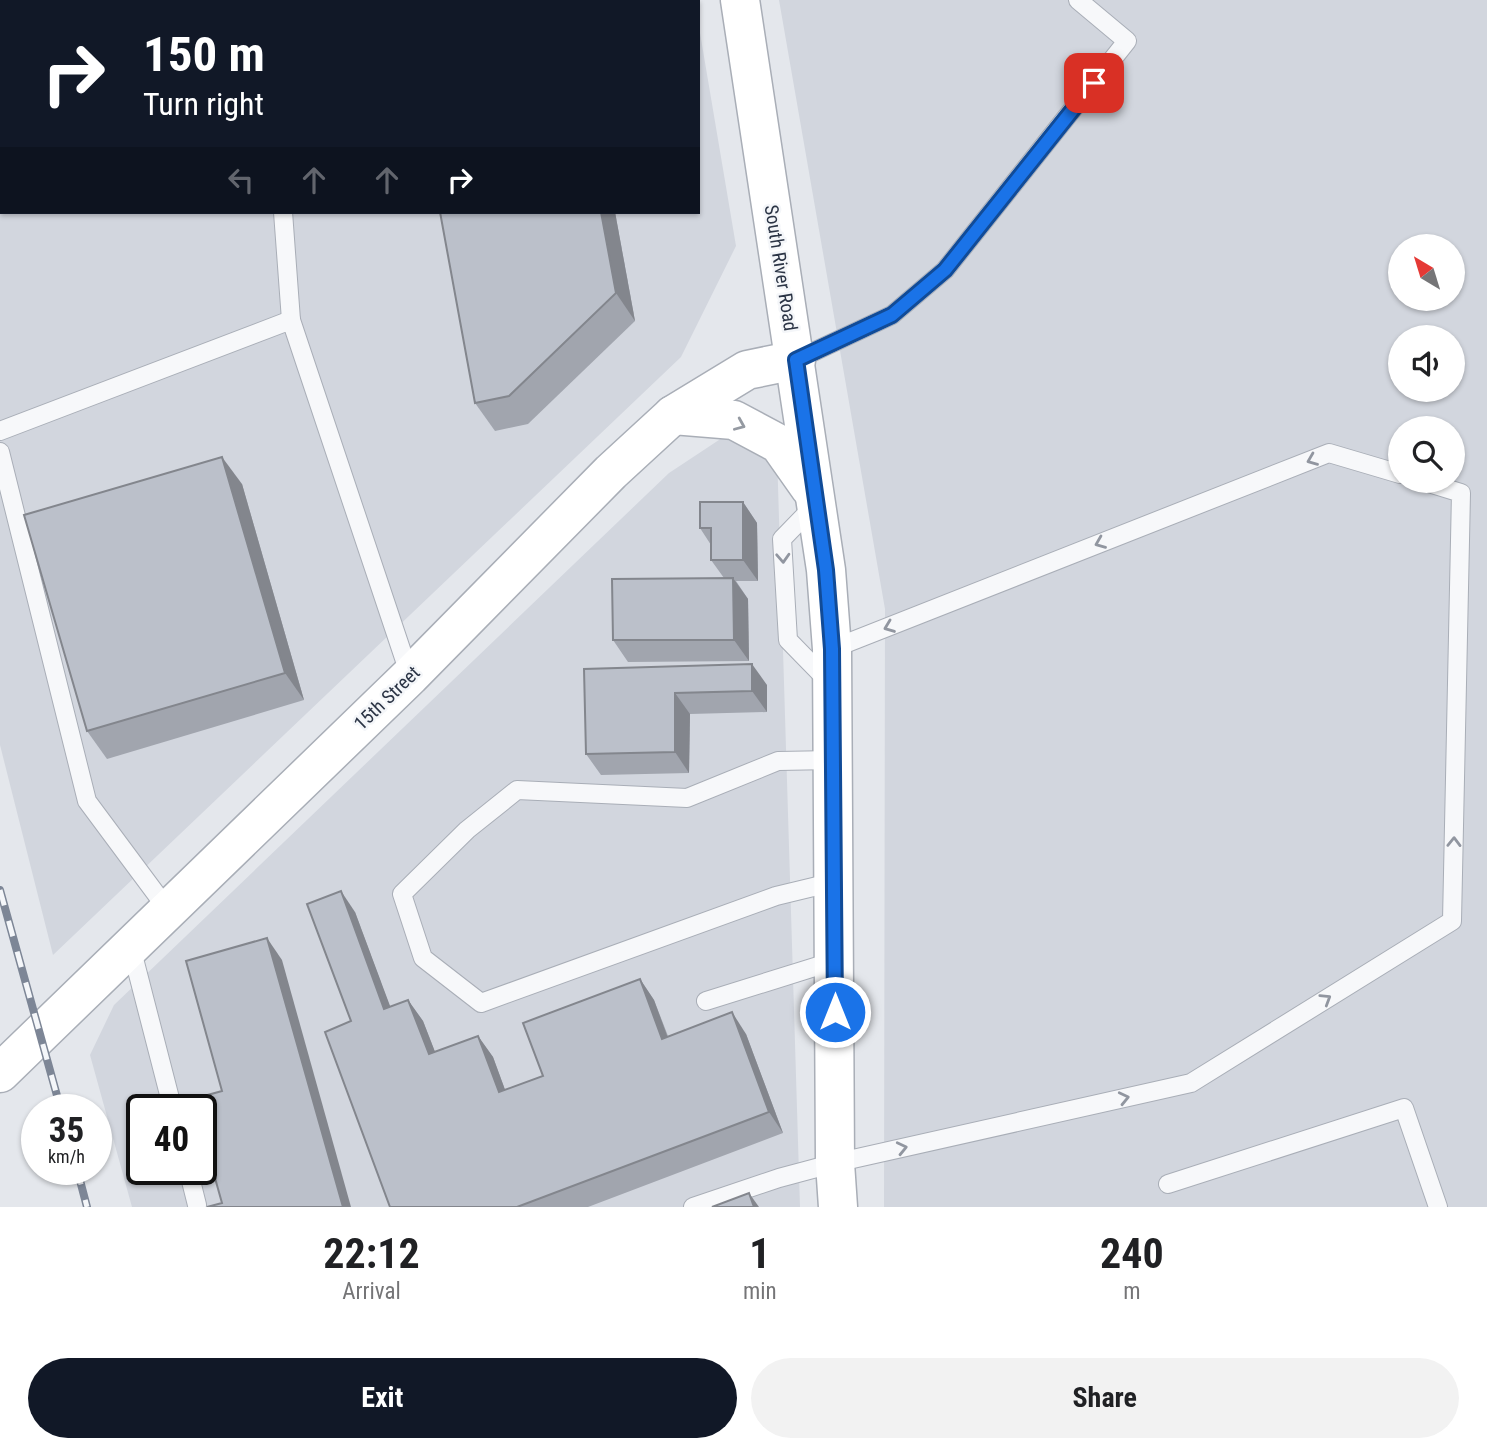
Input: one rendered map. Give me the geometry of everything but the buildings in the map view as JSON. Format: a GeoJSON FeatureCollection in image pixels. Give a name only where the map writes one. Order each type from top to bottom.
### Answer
{"type":"FeatureCollection","features":[{"type":"Feature","properties":{"kind":"main road","name":"South River Road"},"geometry":{"type":"LineString","coordinates":[[740,0],[826,570],[832,667],[835,1163],[838,1207]]}},
{"type":"Feature","properties":{"kind":"main road","name":"15th Street"},"geometry":{"type":"LineString","coordinates":[[0,1073],[410,676],[611,472],[673,415],[747,370],[796,360]]}},
{"type":"Feature","properties":{"kind":"main road"},"geometry":{"type":"LineString","coordinates":[[673,415],[734,420],[779,444],[815,499]]}},
{"type":"Feature","properties":{"kind":"lane"},"geometry":{"type":"LineString","coordinates":[[796,360],[892,315],[945,270],[1127,41],[1078,0]]}},
{"type":"Feature","properties":{"kind":"lane"},"geometry":{"type":"LineString","coordinates":[[283,214],[291,320],[410,676]]}},
{"type":"Feature","properties":{"kind":"lane"},"geometry":{"type":"LineString","coordinates":[[0,431],[291,320]]}},
{"type":"Feature","properties":{"kind":"lane"},"geometry":{"type":"LineString","coordinates":[[0,452],[87,801],[167,910]]}},
{"type":"Feature","properties":{"kind":"lane"},"geometry":{"type":"LineString","coordinates":[[832,667],[1329,453],[1388,470]]}},
{"type":"Feature","properties":{"kind":"lane"},"geometry":{"type":"LineString","coordinates":[[693,1207],[779,1178],[835,1163],[1191,1083],[1452,921],[1461,493]]}},
{"type":"Feature","properties":{"kind":"lane"},"geometry":{"type":"LineString","coordinates":[[833,760],[778,761],[687,798],[517,790],[467,830],[402,894],[423,958],[481,1003],[776,896],[834,882]]}},
{"type":"Feature","properties":{"kind":"lane"},"geometry":{"type":"LineString","coordinates":[[131,946],[169,1094]]}},
{"type":"Feature","properties":{"kind":"lane"},"geometry":{"type":"LineString","coordinates":[[706,1001],[834,961]]}},
{"type":"Feature","properties":{"kind":"lane"},"geometry":{"type":"LineString","coordinates":[[1168,1184],[1404,1108],[1437,1207]]}},
{"type":"Feature","properties":{"kind":"lane"},"geometry":{"type":"LineString","coordinates":[[192,1185],[197,1205]]}},
{"type":"Feature","properties":{"kind":"shaded area"},"geometry":{"type":"Polygon","coordinates":[[[779,0],[1487,0],[1487,1207],[884,1207],[885,609],[779,0]]]}},
{"type":"Feature","properties":{"kind":"shaded area"},"geometry":{"type":"Polygon","coordinates":[[[700,33],[736,246],[681,357],[53,955],[0,745],[0,214],[700,214],[700,33]]]}},
{"type":"Feature","properties":{"kind":"shaded area"},"geometry":{"type":"Polygon","coordinates":[[[728,434],[777,453],[800,1207],[132,1207],[112,1135],[112,1094],[101,1094],[90,1055],[114,1005],[669,473],[728,434]]]}},
{"type":"Feature","properties":{"kind":"railway"},"geometry":{"type":"LineString","coordinates":[[0,890],[57,1094]]}},
{"type":"Feature","properties":{"kind":"railway"},"geometry":{"type":"LineString","coordinates":[[81,1185],[87,1207]]}},
{"type":"Feature","properties":{"kind":"route"},"geometry":{"type":"LineString","coordinates":[[835,1012],[832,649],[826,570],[796,360],[892,315],[945,270],[1094,83]]}}]}
